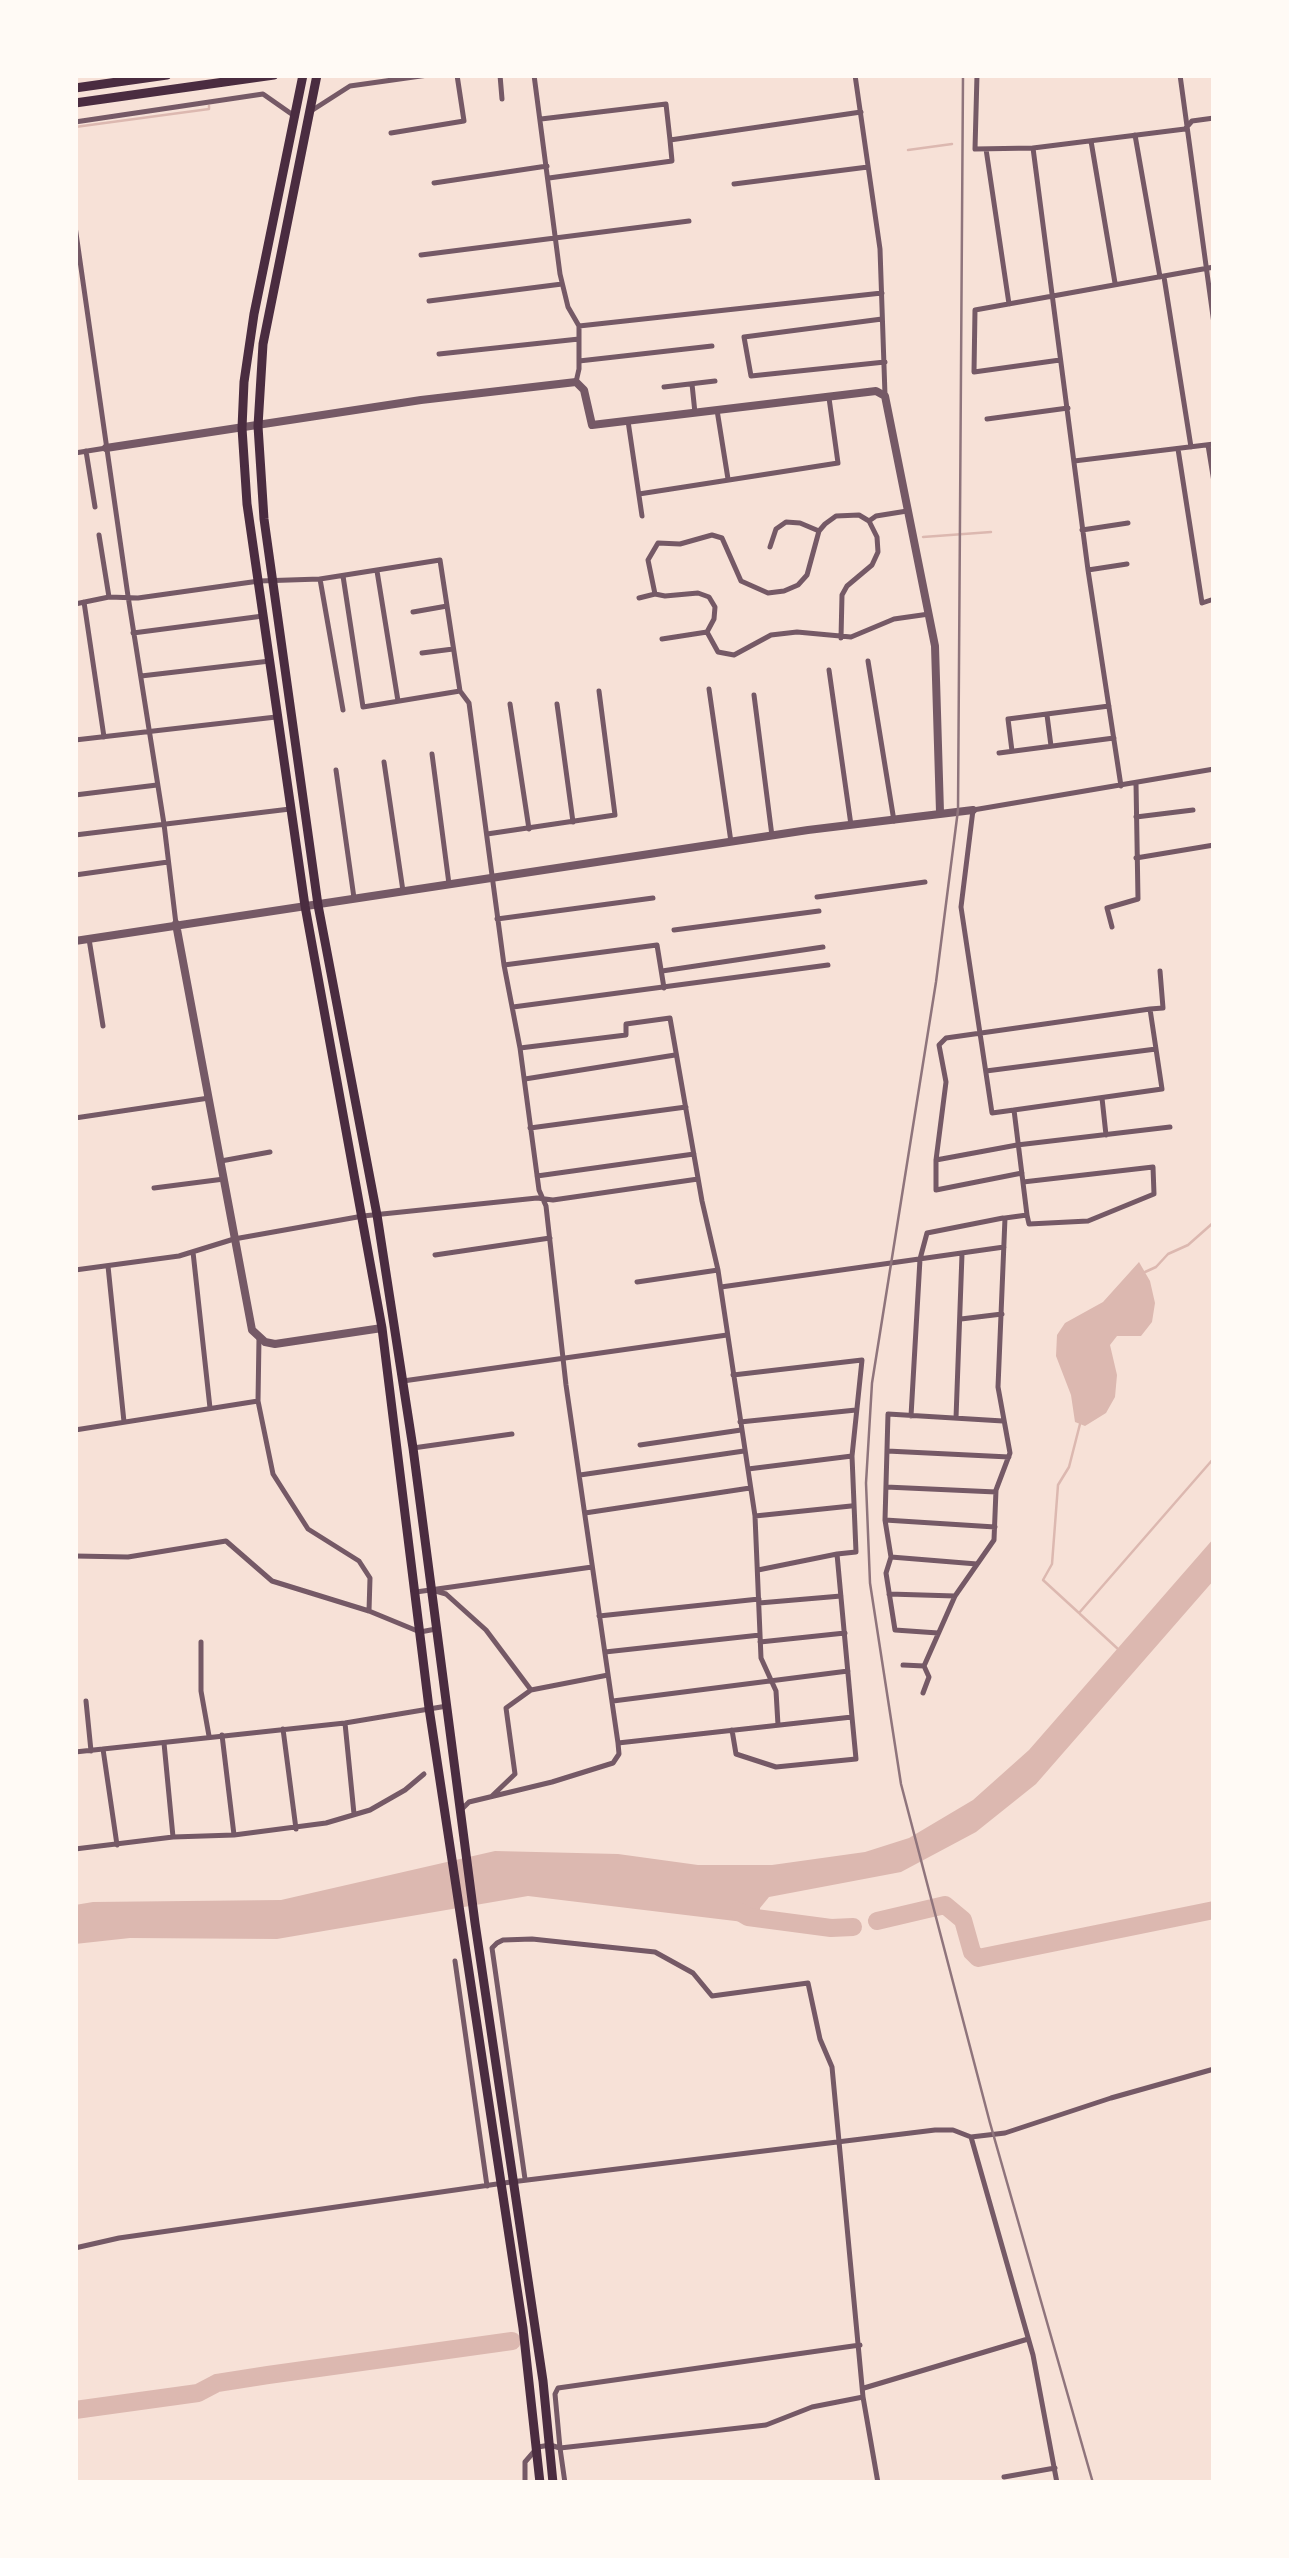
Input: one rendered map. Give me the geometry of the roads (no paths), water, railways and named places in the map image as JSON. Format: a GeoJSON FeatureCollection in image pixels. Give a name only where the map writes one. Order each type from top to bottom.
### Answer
{"type":"FeatureCollection","features":[{"type":"Feature","properties":{"kind":"main road"},"geometry":{"type":"LineString","coordinates":[[75,88],[167,75]]}},
{"type":"Feature","properties":{"kind":"main road"},"geometry":{"type":"LineString","coordinates":[[75,104],[274,75]]}},
{"type":"Feature","properties":{"kind":"main road"},"geometry":{"type":"LineString","coordinates":[[302,75],[254,314],[242,428],[247,504],[306,906],[382,1328],[429,1708],[499,2184],[549,2447],[540,2483]]}},
{"type":"Feature","properties":{"kind":"main road"},"geometry":{"type":"LineString","coordinates":[[317,75],[263,344],[258,426],[264,519],[318,905],[377,1215],[403,1380],[511,2182],[543,2381],[553,2483]]}},
{"type":"Feature","properties":{"kind":"street"},"geometry":{"type":"LineString","coordinates":[[311,110],[350,86],[428,75]]}},
{"type":"Feature","properties":{"kind":"street"},"geometry":{"type":"LineString","coordinates":[[391,134],[464,121],[458,75]]}},
{"type":"Feature","properties":{"kind":"street"},"geometry":{"type":"LineString","coordinates":[[500,75],[502,99]]}},
{"type":"Feature","properties":{"kind":"street"},"geometry":{"type":"LineString","coordinates":[[534,75],[562,284],[578,326],[580,361],[576,382]]}},
{"type":"Feature","properties":{"kind":"street"},"geometry":{"type":"LineString","coordinates":[[855,75],[880,249],[885,396],[935,646],[940,812]]}},
{"type":"Feature","properties":{"kind":"street"},"geometry":{"type":"LineString","coordinates":[[977,75],[975,149],[1033,148],[1185,129],[1192,121],[1214,118]]}},
{"type":"Feature","properties":{"kind":"street"},"geometry":{"type":"LineString","coordinates":[[1180,75],[1185,129],[1210,268],[1214,324]]}},
{"type":"Feature","properties":{"kind":"street"},"geometry":{"type":"LineString","coordinates":[[75,122],[263,94],[295,117]]}},
{"type":"Feature","properties":{"kind":"street"},"geometry":{"type":"LineString","coordinates":[[541,119],[666,104],[672,161],[549,178]]}},
{"type":"Feature","properties":{"kind":"street"},"geometry":{"type":"LineString","coordinates":[[670,140],[861,112]]}},
{"type":"Feature","properties":{"kind":"street"},"geometry":{"type":"LineString","coordinates":[[1135,135],[1191,447]]}},
{"type":"Feature","properties":{"kind":"street"},"geometry":{"type":"LineString","coordinates":[[1090,141],[1115,284]]}},
{"type":"Feature","properties":{"kind":"street"},"geometry":{"type":"LineString","coordinates":[[1033,148],[1082,530],[1121,786]]}},
{"type":"Feature","properties":{"kind":"street"},"geometry":{"type":"LineString","coordinates":[[986,149],[1010,304]]}},
{"type":"Feature","properties":{"kind":"street"},"geometry":{"type":"LineString","coordinates":[[434,182],[547,166]]}},
{"type":"Feature","properties":{"kind":"street"},"geometry":{"type":"LineString","coordinates":[[734,184],[868,167]]}},
{"type":"Feature","properties":{"kind":"street"},"geometry":{"type":"LineString","coordinates":[[421,254],[688,221]]}},
{"type":"Feature","properties":{"kind":"street"},"geometry":{"type":"LineString","coordinates":[[75,226],[176,924],[252,1330],[259,1338],[275,1344],[382,1328]]}},
{"type":"Feature","properties":{"kind":"street"},"geometry":{"type":"LineString","coordinates":[[1060,360],[974,372],[976,310],[1210,268]]}},
{"type":"Feature","properties":{"kind":"street"},"geometry":{"type":"LineString","coordinates":[[429,300],[562,284]]}},
{"type":"Feature","properties":{"kind":"street"},"geometry":{"type":"LineString","coordinates":[[578,326],[882,293]]}},
{"type":"Feature","properties":{"kind":"street"},"geometry":{"type":"LineString","coordinates":[[882,318],[744,337],[751,376],[885,362]]}},
{"type":"Feature","properties":{"kind":"street"},"geometry":{"type":"LineString","coordinates":[[439,354],[579,339]]}},
{"type":"Feature","properties":{"kind":"street"},"geometry":{"type":"LineString","coordinates":[[580,361],[712,346]]}},
{"type":"Feature","properties":{"kind":"street"},"geometry":{"type":"LineString","coordinates":[[664,388],[715,381]]}},
{"type":"Feature","properties":{"kind":"street"},"geometry":{"type":"LineString","coordinates":[[75,453],[421,400],[576,382]]}},
{"type":"Feature","properties":{"kind":"street"},"geometry":{"type":"LineString","coordinates":[[576,382],[584,390],[592,425],[876,390],[885,396]]}},
{"type":"Feature","properties":{"kind":"street"},"geometry":{"type":"LineString","coordinates":[[692,384],[695,413]]}},
{"type":"Feature","properties":{"kind":"street"},"geometry":{"type":"LineString","coordinates":[[639,494],[838,462],[828,398]]}},
{"type":"Feature","properties":{"kind":"street"},"geometry":{"type":"LineString","coordinates":[[987,420],[1068,408]]}},
{"type":"Feature","properties":{"kind":"street"},"geometry":{"type":"LineString","coordinates":[[717,410],[728,480]]}},
{"type":"Feature","properties":{"kind":"street"},"geometry":{"type":"LineString","coordinates":[[628,421],[642,516]]}},
{"type":"Feature","properties":{"kind":"street"},"geometry":{"type":"LineString","coordinates":[[1074,462],[1211,444],[1214,482]]}},
{"type":"Feature","properties":{"kind":"street"},"geometry":{"type":"LineString","coordinates":[[1178,449],[1202,603],[1214,599]]}},
{"type":"Feature","properties":{"kind":"street"},"geometry":{"type":"LineString","coordinates":[[86,451],[94,507]]}},
{"type":"Feature","properties":{"kind":"street"},"geometry":{"type":"LineString","coordinates":[[869,521],[876,516],[907,511]]}},
{"type":"Feature","properties":{"kind":"street"},"geometry":{"type":"LineString","coordinates":[[656,594],[648,560],[658,543],[680,544],[712,535],[722,538],[741,581],[768,593],[784,591],[798,584],[806,574],[819,531],[841,514],[858,516],[869,521],[878,552],[872,564],[846,586],[842,595],[841,638]]}},
{"type":"Feature","properties":{"kind":"street"},"geometry":{"type":"LineString","coordinates":[[770,547],[776,529],[786,522],[819,531]]}},
{"type":"Feature","properties":{"kind":"street"},"geometry":{"type":"LineString","coordinates":[[1082,530],[1128,523]]}},
{"type":"Feature","properties":{"kind":"street"},"geometry":{"type":"LineString","coordinates":[[99,534],[109,597]]}},
{"type":"Feature","properties":{"kind":"street"},"geometry":{"type":"LineString","coordinates":[[75,604],[259,580],[320,579],[440,560],[460,691],[469,703],[504,966],[514,1006],[537,1176],[550,1238],[619,1754],[612,1763],[469,1802],[460,1813]]}},
{"type":"Feature","properties":{"kind":"street"},"geometry":{"type":"LineString","coordinates":[[1088,570],[1128,564]]}},
{"type":"Feature","properties":{"kind":"street"},"geometry":{"type":"LineString","coordinates":[[377,570],[398,701]]}},
{"type":"Feature","properties":{"kind":"street"},"geometry":{"type":"LineString","coordinates":[[343,576],[363,707],[460,691]]}},
{"type":"Feature","properties":{"kind":"street"},"geometry":{"type":"LineString","coordinates":[[320,579],[343,710]]}},
{"type":"Feature","properties":{"kind":"street"},"geometry":{"type":"LineString","coordinates":[[639,598],[656,594],[709,597],[716,607],[707,632],[718,652],[734,655],[771,635],[797,632],[841,638],[866,633],[894,620],[929,614]]}},
{"type":"Feature","properties":{"kind":"street"},"geometry":{"type":"LineString","coordinates":[[84,602],[104,737]]}},
{"type":"Feature","properties":{"kind":"street"},"geometry":{"type":"LineString","coordinates":[[413,612],[447,606]]}},
{"type":"Feature","properties":{"kind":"street"},"geometry":{"type":"LineString","coordinates":[[133,633],[263,616]]}},
{"type":"Feature","properties":{"kind":"street"},"geometry":{"type":"LineString","coordinates":[[662,640],[707,632]]}},
{"type":"Feature","properties":{"kind":"street"},"geometry":{"type":"LineString","coordinates":[[422,653],[453,650]]}},
{"type":"Feature","properties":{"kind":"street"},"geometry":{"type":"LineString","coordinates":[[141,676],[270,661]]}},
{"type":"Feature","properties":{"kind":"street"},"geometry":{"type":"LineString","coordinates":[[868,662],[894,821]]}},
{"type":"Feature","properties":{"kind":"street"},"geometry":{"type":"LineString","coordinates":[[829,670],[851,825]]}},
{"type":"Feature","properties":{"kind":"street"},"geometry":{"type":"LineString","coordinates":[[709,690],[731,842]]}},
{"type":"Feature","properties":{"kind":"street"},"geometry":{"type":"LineString","coordinates":[[487,834],[615,816],[599,691]]}},
{"type":"Feature","properties":{"kind":"street"},"geometry":{"type":"LineString","coordinates":[[754,695],[772,836]]}},
{"type":"Feature","properties":{"kind":"street"},"geometry":{"type":"LineString","coordinates":[[510,704],[530,829]]}},
{"type":"Feature","properties":{"kind":"street"},"geometry":{"type":"LineString","coordinates":[[557,704],[573,822]]}},
{"type":"Feature","properties":{"kind":"street"},"geometry":{"type":"LineString","coordinates":[[1012,752],[1008,719],[1109,706]]}},
{"type":"Feature","properties":{"kind":"street"},"geometry":{"type":"LineString","coordinates":[[1047,714],[1051,746]]}},
{"type":"Feature","properties":{"kind":"street"},"geometry":{"type":"LineString","coordinates":[[75,740],[279,716]]}},
{"type":"Feature","properties":{"kind":"street"},"geometry":{"type":"LineString","coordinates":[[999,754],[1114,738]]}},
{"type":"Feature","properties":{"kind":"street"},"geometry":{"type":"LineString","coordinates":[[432,754],[449,884]]}},
{"type":"Feature","properties":{"kind":"street"},"geometry":{"type":"LineString","coordinates":[[384,762],[402,890]]}},
{"type":"Feature","properties":{"kind":"street"},"geometry":{"type":"LineString","coordinates":[[75,941],[491,877],[972,810],[1214,769]]}},
{"type":"Feature","properties":{"kind":"street"},"geometry":{"type":"LineString","coordinates":[[336,770],[354,898]]}},
{"type":"Feature","properties":{"kind":"street"},"geometry":{"type":"LineString","coordinates":[[75,794],[157,784]]}},
{"type":"Feature","properties":{"kind":"street"},"geometry":{"type":"LineString","coordinates":[[1112,928],[1107,908],[1138,900],[1136,784]]}},
{"type":"Feature","properties":{"kind":"street"},"geometry":{"type":"LineString","coordinates":[[75,835],[292,808]]}},
{"type":"Feature","properties":{"kind":"street"},"geometry":{"type":"LineString","coordinates":[[972,810],[961,907],[992,1113],[1162,1089],[1150,1009]]}},
{"type":"Feature","properties":{"kind":"street"},"geometry":{"type":"LineString","coordinates":[[1136,817],[1193,810]]}},
{"type":"Feature","properties":{"kind":"street"},"geometry":{"type":"LineString","coordinates":[[1136,858],[1214,845]]}},
{"type":"Feature","properties":{"kind":"street"},"geometry":{"type":"LineString","coordinates":[[75,876],[168,862]]}},
{"type":"Feature","properties":{"kind":"street"},"geometry":{"type":"LineString","coordinates":[[817,897],[925,882]]}},
{"type":"Feature","properties":{"kind":"street"},"geometry":{"type":"LineString","coordinates":[[497,918],[654,898]]}},
{"type":"Feature","properties":{"kind":"street"},"geometry":{"type":"LineString","coordinates":[[674,930],[818,910]]}},
{"type":"Feature","properties":{"kind":"street"},"geometry":{"type":"LineString","coordinates":[[89,938],[103,1026]]}},
{"type":"Feature","properties":{"kind":"street"},"geometry":{"type":"LineString","coordinates":[[504,966],[657,945],[664,988]]}},
{"type":"Feature","properties":{"kind":"street"},"geometry":{"type":"LineString","coordinates":[[662,971],[824,947]]}},
{"type":"Feature","properties":{"kind":"street"},"geometry":{"type":"LineString","coordinates":[[514,1006],[828,964]]}},
{"type":"Feature","properties":{"kind":"street"},"geometry":{"type":"LineString","coordinates":[[1022,1174],[936,1190],[946,1082],[939,1045],[946,1038],[1163,1008],[1160,971]]}},
{"type":"Feature","properties":{"kind":"street"},"geometry":{"type":"LineString","coordinates":[[520,1048],[626,1035],[626,1024],[670,1018],[718,1270],[755,1516],[761,1658],[776,1691],[778,1725]]}},
{"type":"Feature","properties":{"kind":"street"},"geometry":{"type":"LineString","coordinates":[[986,1071],[1156,1049]]}},
{"type":"Feature","properties":{"kind":"street"},"geometry":{"type":"LineString","coordinates":[[524,1079],[676,1055]]}},
{"type":"Feature","properties":{"kind":"street"},"geometry":{"type":"LineString","coordinates":[[1102,1097],[1106,1135]]}},
{"type":"Feature","properties":{"kind":"street"},"geometry":{"type":"LineString","coordinates":[[75,1118],[209,1098]]}},
{"type":"Feature","properties":{"kind":"street"},"geometry":{"type":"LineString","coordinates":[[530,1128],[686,1107]]}},
{"type":"Feature","properties":{"kind":"street"},"geometry":{"type":"LineString","coordinates":[[1014,1110],[1027,1215],[1029,1224],[1088,1221],[1154,1194],[1153,1168],[1023,1182]]}},
{"type":"Feature","properties":{"kind":"street"},"geometry":{"type":"LineString","coordinates":[[936,1160],[1018,1145],[1170,1127]]}},
{"type":"Feature","properties":{"kind":"street"},"geometry":{"type":"LineString","coordinates":[[221,1161],[270,1152]]}},
{"type":"Feature","properties":{"kind":"street"},"geometry":{"type":"LineString","coordinates":[[537,1176],[694,1154]]}},
{"type":"Feature","properties":{"kind":"street"},"geometry":{"type":"LineString","coordinates":[[75,1270],[193,1252],[234,1239],[364,1216],[543,1200],[698,1178]]}},
{"type":"Feature","properties":{"kind":"street"},"geometry":{"type":"LineString","coordinates":[[154,1188],[224,1179]]}},
{"type":"Feature","properties":{"kind":"street"},"geometry":{"type":"LineString","coordinates":[[911,1416],[920,1260],[926,1233],[1027,1215]]}},
{"type":"Feature","properties":{"kind":"street"},"geometry":{"type":"LineString","coordinates":[[924,1666],[955,1596],[994,1540],[996,1492],[1009,1458],[998,1388],[1005,1218]]}},
{"type":"Feature","properties":{"kind":"street"},"geometry":{"type":"LineString","coordinates":[[435,1254],[550,1238]]}},
{"type":"Feature","properties":{"kind":"street"},"geometry":{"type":"LineString","coordinates":[[720,1287],[1004,1247]]}},
{"type":"Feature","properties":{"kind":"street"},"geometry":{"type":"LineString","coordinates":[[193,1252],[210,1408]]}},
{"type":"Feature","properties":{"kind":"street"},"geometry":{"type":"LineString","coordinates":[[956,1418],[962,1254]]}},
{"type":"Feature","properties":{"kind":"street"},"geometry":{"type":"LineString","coordinates":[[108,1266],[124,1422]]}},
{"type":"Feature","properties":{"kind":"street"},"geometry":{"type":"LineString","coordinates":[[637,1282],[718,1270]]}},
{"type":"Feature","properties":{"kind":"street"},"geometry":{"type":"LineString","coordinates":[[961,1319],[1003,1314]]}},
{"type":"Feature","properties":{"kind":"street"},"geometry":{"type":"LineString","coordinates":[[403,1380],[727,1335]]}},
{"type":"Feature","properties":{"kind":"street"},"geometry":{"type":"LineString","coordinates":[[259,1338],[258,1402],[273,1474],[308,1529],[359,1561],[370,1578],[368,1611]]}},
{"type":"Feature","properties":{"kind":"street"},"geometry":{"type":"LineString","coordinates":[[732,1374],[862,1360],[852,1456],[856,1552],[758,1570]]}},
{"type":"Feature","properties":{"kind":"street"},"geometry":{"type":"LineString","coordinates":[[75,1430],[258,1402]]}},
{"type":"Feature","properties":{"kind":"street"},"geometry":{"type":"LineString","coordinates":[[640,1445],[857,1410]]}},
{"type":"Feature","properties":{"kind":"street"},"geometry":{"type":"LineString","coordinates":[[938,1633],[894,1630],[886,1573],[891,1557],[885,1520],[888,1414],[1005,1422]]}},
{"type":"Feature","properties":{"kind":"street"},"geometry":{"type":"LineString","coordinates":[[413,1448],[512,1434]]}},
{"type":"Feature","properties":{"kind":"street"},"geometry":{"type":"LineString","coordinates":[[887,1451],[1009,1458]]}},
{"type":"Feature","properties":{"kind":"street"},"geometry":{"type":"LineString","coordinates":[[580,1475],[744,1452]]}},
{"type":"Feature","properties":{"kind":"street"},"geometry":{"type":"LineString","coordinates":[[748,1469],[852,1456]]}},
{"type":"Feature","properties":{"kind":"street"},"geometry":{"type":"LineString","coordinates":[[886,1487],[996,1492]]}},
{"type":"Feature","properties":{"kind":"street"},"geometry":{"type":"LineString","coordinates":[[585,1513],[750,1488]]}},
{"type":"Feature","properties":{"kind":"street"},"geometry":{"type":"LineString","coordinates":[[755,1516],[852,1506]]}},
{"type":"Feature","properties":{"kind":"street"},"geometry":{"type":"LineString","coordinates":[[885,1520],[995,1527]]}},
{"type":"Feature","properties":{"kind":"street"},"geometry":{"type":"LineString","coordinates":[[75,1556],[128,1557],[226,1541],[272,1581],[420,1632],[437,1629]]}},
{"type":"Feature","properties":{"kind":"street"},"geometry":{"type":"LineString","coordinates":[[732,1730],[736,1754],[776,1767],[856,1759],[838,1554]]}},
{"type":"Feature","properties":{"kind":"street"},"geometry":{"type":"LineString","coordinates":[[891,1557],[977,1564]]}},
{"type":"Feature","properties":{"kind":"street"},"geometry":{"type":"LineString","coordinates":[[416,1592],[592,1568]]}},
{"type":"Feature","properties":{"kind":"street"},"geometry":{"type":"LineString","coordinates":[[432,1590],[446,1594],[486,1630],[531,1690]]}},
{"type":"Feature","properties":{"kind":"street"},"geometry":{"type":"LineString","coordinates":[[890,1594],[955,1596]]}},
{"type":"Feature","properties":{"kind":"street"},"geometry":{"type":"LineString","coordinates":[[599,1616],[841,1596]]}},
{"type":"Feature","properties":{"kind":"street"},"geometry":{"type":"LineString","coordinates":[[604,1652],[845,1633]]}},
{"type":"Feature","properties":{"kind":"street"},"geometry":{"type":"LineString","coordinates":[[201,1642],[201,1690],[209,1736]]}},
{"type":"Feature","properties":{"kind":"street"},"geometry":{"type":"LineString","coordinates":[[903,1665],[924,1666]]}},
{"type":"Feature","properties":{"kind":"street"},"geometry":{"type":"LineString","coordinates":[[922,1693],[930,1677],[924,1666]]}},
{"type":"Feature","properties":{"kind":"street"},"geometry":{"type":"LineString","coordinates":[[613,1701],[848,1671]]}},
{"type":"Feature","properties":{"kind":"street"},"geometry":{"type":"LineString","coordinates":[[490,1798],[515,1774],[506,1708],[531,1690],[608,1674]]}},
{"type":"Feature","properties":{"kind":"street"},"geometry":{"type":"LineString","coordinates":[[86,1701],[90,1750]]}},
{"type":"Feature","properties":{"kind":"street"},"geometry":{"type":"LineString","coordinates":[[75,1752],[345,1722],[447,1706]]}},
{"type":"Feature","properties":{"kind":"street"},"geometry":{"type":"LineString","coordinates":[[618,1743],[852,1717]]}},
{"type":"Feature","properties":{"kind":"street"},"geometry":{"type":"LineString","coordinates":[[345,1722],[354,1815]]}},
{"type":"Feature","properties":{"kind":"street"},"geometry":{"type":"LineString","coordinates":[[283,1729],[296,1829]]}},
{"type":"Feature","properties":{"kind":"street"},"geometry":{"type":"LineString","coordinates":[[222,1735],[234,1835]]}},
{"type":"Feature","properties":{"kind":"street"},"geometry":{"type":"LineString","coordinates":[[164,1743],[173,1837]]}},
{"type":"Feature","properties":{"kind":"street"},"geometry":{"type":"LineString","coordinates":[[103,1749],[117,1844]]}},
{"type":"Feature","properties":{"kind":"street"},"geometry":{"type":"LineString","coordinates":[[75,1849],[173,1837],[296,1829],[354,1815],[406,1790],[424,1774]]}},
{"type":"Feature","properties":{"kind":"street"},"geometry":{"type":"LineString","coordinates":[[526,2180],[492,1948],[502,1940],[532,1939],[655,1952],[693,1973],[712,1996],[808,1983],[820,2039],[832,2067],[863,2388],[878,2483]]}},
{"type":"Feature","properties":{"kind":"street"},"geometry":{"type":"LineString","coordinates":[[455,1960],[487,2186]]}},
{"type":"Feature","properties":{"kind":"street"},"geometry":{"type":"LineString","coordinates":[[75,2248],[119,2238],[526,2180],[936,2130],[953,2130],[971,2137],[1005,2133],[1214,2069]]}},
{"type":"Feature","properties":{"kind":"street"},"geometry":{"type":"LineString","coordinates":[[971,2137],[1028,2339],[1057,2483]]}},
{"type":"Feature","properties":{"kind":"street"},"geometry":{"type":"LineString","coordinates":[[863,2388],[1028,2339]]}},
{"type":"Feature","properties":{"kind":"street"},"geometry":{"type":"LineString","coordinates":[[543,2381],[558,2388],[860,2345]]}},
{"type":"Feature","properties":{"kind":"street"},"geometry":{"type":"LineString","coordinates":[[558,2388],[549,2447],[565,2483]]}},
{"type":"Feature","properties":{"kind":"street"},"geometry":{"type":"LineString","coordinates":[[525,2483],[525,2462],[549,2447],[766,2425],[812,2407],[864,2397]]}},
{"type":"Feature","properties":{"kind":"street"},"geometry":{"type":"LineString","coordinates":[[1004,2477],[1055,2468]]}},
{"type":"Feature","properties":{"kind":"waterway"},"geometry":{"type":"LineString","coordinates":[[75,127],[209,106]]}},
{"type":"Feature","properties":{"kind":"waterway"},"geometry":{"type":"LineString","coordinates":[[908,150],[952,144]]}},
{"type":"Feature","properties":{"kind":"waterway"},"geometry":{"type":"LineString","coordinates":[[923,537],[991,532]]}},
{"type":"Feature","properties":{"kind":"waterway"},"geometry":{"type":"LineString","coordinates":[[1145,1272],[1168,1254],[1188,1245],[1214,1222]]}},
{"type":"Feature","properties":{"kind":"waterway"},"geometry":{"type":"LineString","coordinates":[[1080,1424],[1069,1467],[1058,1485],[1052,1564],[1043,1580],[1079,1613],[1214,1458]]}},
{"type":"Feature","properties":{"kind":"waterway"},"geometry":{"type":"LineString","coordinates":[[1080,1614],[1118,1649]]}},
{"type":"Feature","properties":{"kind":"waterway"},"geometry":{"type":"LineString","coordinates":[[877,1921],[945,1905],[963,1920],[972,1952],[978,1958],[1214,1910]]}},
{"type":"Feature","properties":{"kind":"waterway"},"geometry":{"type":"LineString","coordinates":[[738,1911],[748,1917],[831,1928],[853,1927]]}},
{"type":"Feature","properties":{"kind":"waterway"},"geometry":{"type":"LineString","coordinates":[[75,2410],[198,2393],[217,2383],[512,2341]]}},
{"type":"Feature","properties":{"kind":"railway"},"geometry":{"type":"LineString","coordinates":[[963,75],[958,810],[936,982],[872,1383],[866,1483],[870,1583],[901,1784],[990,2123],[1093,2483]]}}]}
